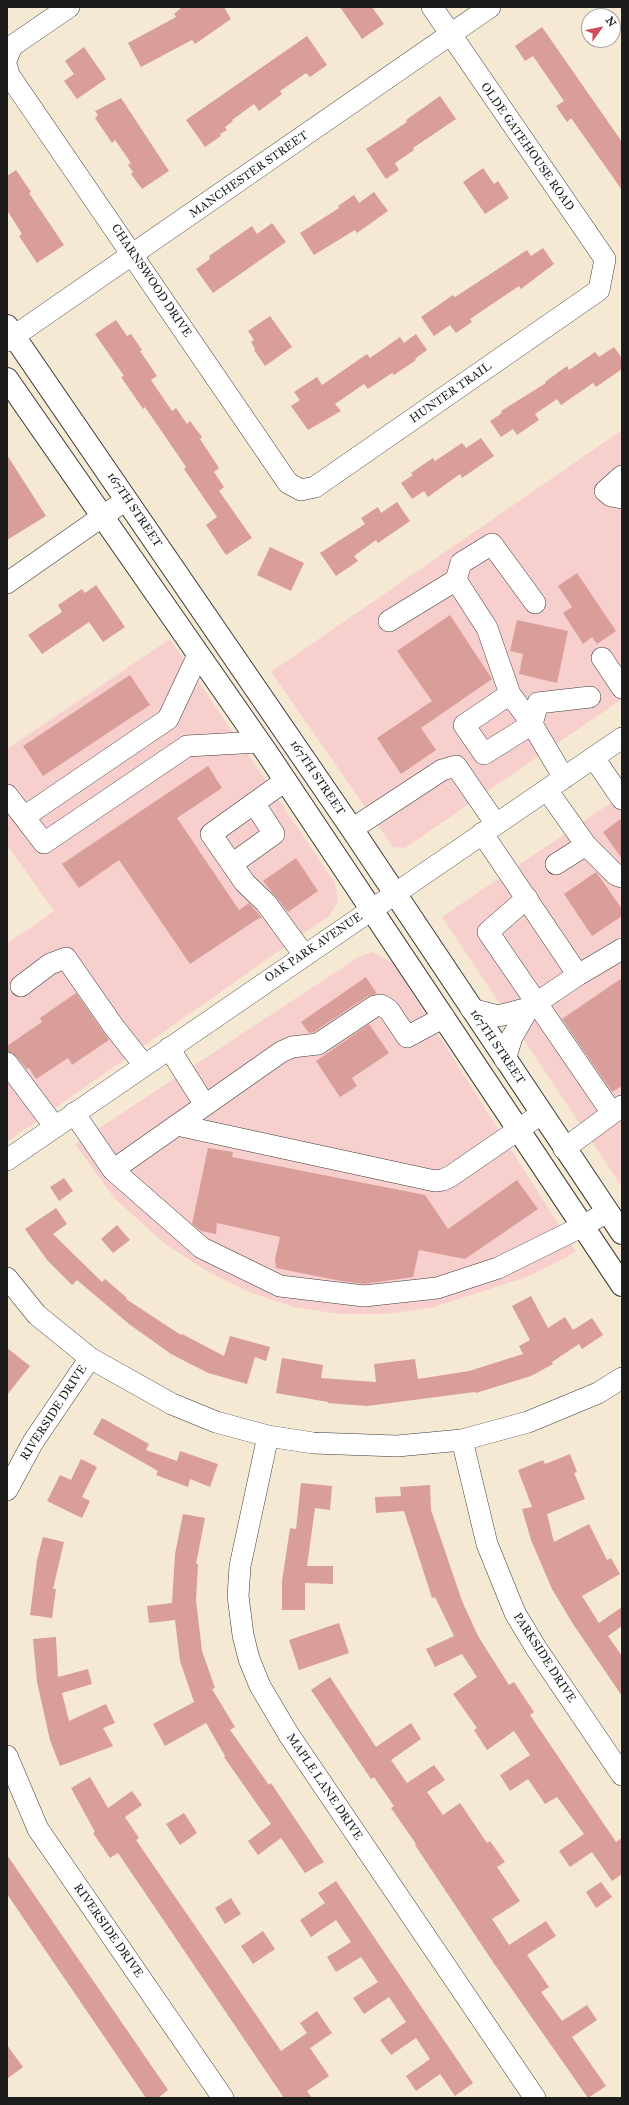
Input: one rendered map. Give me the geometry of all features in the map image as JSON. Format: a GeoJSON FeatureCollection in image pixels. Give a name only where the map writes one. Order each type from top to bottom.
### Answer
{"type":"FeatureCollection","features":[{"type":"Feature","properties":{"kind":"main road","name":"167TH STREET"},"geometry":{"type":"LineString","coordinates":[[9,335],[126,500],[352,829],[564,1149],[622,1233]]}},
{"type":"Feature","properties":{"kind":"main road"},"geometry":{"type":"LineString","coordinates":[[7,379],[285,781],[622,1285]]}},
{"type":"Feature","properties":{"kind":"street"},"geometry":{"type":"LineString","coordinates":[[7,58],[12,46],[69,7]]}},
{"type":"Feature","properties":{"kind":"street","name":"OLDE GATEHOUSE ROAD"},"geometry":{"type":"LineString","coordinates":[[432,7],[605,259],[598,290]]}},
{"type":"Feature","properties":{"kind":"street","name":"MANCHESTER STREET"},"geometry":{"type":"LineString","coordinates":[[9,335],[133,255],[490,7]]}},
{"type":"Feature","properties":{"kind":"street","name":"CHARNSWOOD DRIVE"},"geometry":{"type":"LineString","coordinates":[[7,67],[9,75],[288,483],[301,490]]}},
{"type":"Feature","properties":{"kind":"street","name":"HUNTER TRAIL"},"geometry":{"type":"LineString","coordinates":[[301,490],[315,487],[598,290]]}},
{"type":"Feature","properties":{"kind":"street"},"geometry":{"type":"LineString","coordinates":[[622,476],[605,491],[611,496],[622,498]]}},
{"type":"Feature","properties":{"kind":"street"},"geometry":{"type":"LineString","coordinates":[[7,583],[103,518],[126,500]]}},
{"type":"Feature","properties":{"kind":"street"},"geometry":{"type":"LineString","coordinates":[[389,621],[456,580],[461,563],[492,544],[535,603]]}},
{"type":"Feature","properties":{"kind":"street"},"geometry":{"type":"LineString","coordinates":[[456,580],[487,628],[510,694],[532,724],[564,778]]}},
{"type":"Feature","properties":{"kind":"street"},"geometry":{"type":"LineString","coordinates":[[24,817],[168,719],[198,655]]}},
{"type":"Feature","properties":{"kind":"street"},"geometry":{"type":"LineString","coordinates":[[602,658],[622,688]]}},
{"type":"Feature","properties":{"kind":"street"},"geometry":{"type":"LineString","coordinates":[[510,694],[464,725],[484,754],[532,724],[538,703],[590,697]]}},
{"type":"Feature","properties":{"kind":"street"},"geometry":{"type":"LineString","coordinates":[[168,719],[187,746]]}},
{"type":"Feature","properties":{"kind":"street","name":"OAK PARK AVENUE"},"geometry":{"type":"LineString","coordinates":[[8,1158],[622,738]]}},
{"type":"Feature","properties":{"kind":"street"},"geometry":{"type":"LineString","coordinates":[[7,795],[44,843],[187,746],[258,742]]}},
{"type":"Feature","properties":{"kind":"street"},"geometry":{"type":"LineString","coordinates":[[594,758],[622,799]]}},
{"type":"Feature","properties":{"kind":"street"},"geometry":{"type":"LineString","coordinates":[[352,829],[442,770],[456,766],[527,898],[578,975]]}},
{"type":"Feature","properties":{"kind":"street"},"geometry":{"type":"LineString","coordinates":[[285,781],[211,834],[245,883],[266,903],[304,955]]}},
{"type":"Feature","properties":{"kind":"street"},"geometry":{"type":"LineString","coordinates":[[546,790],[586,845],[616,875],[622,877]]}},
{"type":"Feature","properties":{"kind":"street"},"geometry":{"type":"LineString","coordinates":[[232,864],[274,834],[254,803]]}},
{"type":"Feature","properties":{"kind":"street"},"geometry":{"type":"LineString","coordinates":[[556,864],[586,845]]}},
{"type":"Feature","properties":{"kind":"street"},"geometry":{"type":"LineString","coordinates":[[527,898],[488,932],[533,1005],[617,1109],[564,1149]]}},
{"type":"Feature","properties":{"kind":"street"},"geometry":{"type":"LineString","coordinates":[[471,1009],[498,1016],[533,1005],[578,975],[622,949]]}},
{"type":"Feature","properties":{"kind":"street"},"geometry":{"type":"LineString","coordinates":[[21,986],[50,964],[66,958],[114,1027],[144,1065]]}},
{"type":"Feature","properties":{"kind":"street"},"geometry":{"type":"LineString","coordinates":[[113,1170],[281,1052],[292,1047],[318,1044],[375,1006],[381,1005],[389,1010],[407,1037],[444,1017]]}},
{"type":"Feature","properties":{"kind":"street"},"geometry":{"type":"LineString","coordinates":[[505,1060],[512,1037],[533,1005]]}},
{"type":"Feature","properties":{"kind":"street"},"geometry":{"type":"LineString","coordinates":[[169,1048],[205,1105]]}},
{"type":"Feature","properties":{"kind":"street"},"geometry":{"type":"LineString","coordinates":[[7,1063],[55,1127]]}},
{"type":"Feature","properties":{"kind":"street"},"geometry":{"type":"LineString","coordinates":[[74,1113],[113,1170],[202,1248],[280,1286],[364,1296],[437,1288],[498,1268],[583,1226],[607,1212]]}},
{"type":"Feature","properties":{"kind":"street"},"geometry":{"type":"LineString","coordinates":[[177,1125],[435,1182],[451,1176],[519,1131],[541,1114]]}},
{"type":"Feature","properties":{"kind":"street"},"geometry":{"type":"LineString","coordinates":[[7,1278],[37,1315],[90,1358],[172,1404],[216,1422],[268,1436],[313,1443],[360,1446],[397,1446],[462,1440],[528,1422],[598,1393],[622,1378]]}},
{"type":"Feature","properties":{"kind":"street","name":"RIVERSIDE DRIVE"},"geometry":{"type":"LineString","coordinates":[[7,1490],[33,1442],[90,1358]]}},
{"type":"Feature","properties":{"kind":"street","name":"MAPLE LANE DRIVE"},"geometry":{"type":"LineString","coordinates":[[268,1436],[240,1566],[238,1596],[243,1635],[252,1666],[260,1686],[289,1735],[535,2098]]}},
{"type":"Feature","properties":{"kind":"street","name":"PARKSIDE DRIVE"},"geometry":{"type":"LineString","coordinates":[[462,1440],[487,1544],[515,1613],[532,1642],[622,1775]]}},
{"type":"Feature","properties":{"kind":"street","name":"RIVERSIDE DRIVE"},"geometry":{"type":"LineString","coordinates":[[7,1756],[38,1829],[223,2098]]}},
{"type":"Feature","properties":{"kind":"shaded area"},"geometry":{"type":"Polygon","coordinates":[[[622,430],[622,699],[405,848],[393,847],[271,672],[622,430]]]}},
{"type":"Feature","properties":{"kind":"shaded area"},"geometry":{"type":"Polygon","coordinates":[[[170,639],[335,883],[338,901],[330,915],[7,1142],[7,944],[54,911],[7,845],[7,749],[170,639]]]}},
{"type":"Feature","properties":{"kind":"shaded area"},"geometry":{"type":"Polygon","coordinates":[[[622,795],[622,1187],[442,917],[622,795]]]}},
{"type":"Feature","properties":{"kind":"shaded area"},"geometry":{"type":"Polygon","coordinates":[[[373,952],[393,963],[576,1252],[527,1277],[431,1308],[386,1314],[339,1314],[294,1307],[249,1292],[210,1273],[165,1244],[115,1199],[75,1144],[360,956],[373,952]]]}},
{"type":"Feature","properties":{"kind":"building"},"geometry":{"type":"Polygon","coordinates":[[[182,7],[224,7],[231,19],[195,44],[192,40],[141,67],[128,43],[176,17],[174,14],[182,7]]]}},
{"type":"Feature","properties":{"kind":"building"},"geometry":{"type":"Polygon","coordinates":[[[340,7],[372,7],[384,24],[362,39],[340,7]]]}},
{"type":"Feature","properties":{"kind":"building"},"geometry":{"type":"Polygon","coordinates":[[[542,27],[622,142],[622,190],[571,118],[567,122],[556,106],[564,101],[533,56],[525,61],[515,46],[542,27]]]}},
{"type":"Feature","properties":{"kind":"building"},"geometry":{"type":"Polygon","coordinates":[[[307,36],[327,65],[310,77],[306,73],[280,91],[282,94],[259,111],[254,104],[232,120],[233,121],[225,127],[227,130],[220,134],[221,136],[205,147],[186,120],[307,36]]]}},
{"type":"Feature","properties":{"kind":"building"},"geometry":{"type":"Polygon","coordinates":[[[84,47],[106,79],[77,99],[64,81],[74,74],[65,61],[84,47]]]}},
{"type":"Feature","properties":{"kind":"building"},"geometry":{"type":"Polygon","coordinates":[[[440,96],[456,119],[413,148],[414,150],[395,163],[399,170],[386,179],[366,149],[407,122],[406,120],[440,96]]]}},
{"type":"Feature","properties":{"kind":"building"},"geometry":{"type":"Polygon","coordinates":[[[121,98],[169,171],[142,189],[131,174],[133,172],[128,165],[131,163],[115,140],[112,143],[95,118],[98,115],[95,111],[121,98]]]}},
{"type":"Feature","properties":{"kind":"building"},"geometry":{"type":"Polygon","coordinates":[[[483,168],[494,184],[498,181],[509,198],[485,214],[463,182],[483,168]]]}},
{"type":"Feature","properties":{"kind":"building"},"geometry":{"type":"Polygon","coordinates":[[[16,170],[31,192],[29,193],[64,245],[37,263],[19,236],[22,234],[7,210],[7,176],[16,170]]]}},
{"type":"Feature","properties":{"kind":"building"},"geometry":{"type":"Polygon","coordinates":[[[374,192],[388,211],[357,233],[355,230],[314,255],[300,233],[339,208],[338,206],[354,195],[359,203],[374,192]]]}},
{"type":"Feature","properties":{"kind":"building"},"geometry":{"type":"Polygon","coordinates":[[[272,223],[286,242],[213,293],[196,269],[210,259],[209,256],[252,226],[257,234],[272,223]]]}},
{"type":"Feature","properties":{"kind":"building"},"geometry":{"type":"Polygon","coordinates":[[[543,248],[554,264],[521,289],[519,286],[470,319],[472,322],[456,333],[450,325],[434,336],[421,317],[453,295],[455,297],[527,250],[531,256],[543,248]]]}},
{"type":"Feature","properties":{"kind":"building"},"geometry":{"type":"Polygon","coordinates":[[[270,316],[292,347],[265,366],[254,350],[255,349],[251,342],[254,340],[248,331],[270,316]]]}},
{"type":"Feature","properties":{"kind":"building"},"geometry":{"type":"Polygon","coordinates":[[[116,320],[127,336],[131,334],[142,350],[140,351],[157,376],[151,380],[172,411],[176,408],[187,424],[190,421],[202,437],[200,439],[219,468],[214,472],[224,487],[219,491],[252,538],[226,555],[206,525],[217,517],[184,469],[186,467],[145,407],[143,409],[121,377],[124,376],[95,334],[116,320]]]}},
{"type":"Feature","properties":{"kind":"building"},"geometry":{"type":"Polygon","coordinates":[[[416,334],[427,350],[415,359],[416,360],[394,375],[392,373],[368,389],[364,384],[335,404],[341,411],[308,430],[291,406],[300,400],[294,392],[317,377],[322,385],[367,354],[370,358],[400,337],[404,343],[416,334]]]}},
{"type":"Feature","properties":{"kind":"building"},"geometry":{"type":"Polygon","coordinates":[[[614,347],[622,358],[622,369],[596,387],[593,383],[561,405],[557,399],[535,414],[539,420],[517,435],[513,429],[501,437],[490,421],[502,413],[501,411],[546,383],[545,382],[567,366],[569,370],[595,352],[599,357],[614,347]]]}},
{"type":"Feature","properties":{"kind":"building"},"geometry":{"type":"Polygon","coordinates":[[[481,438],[494,456],[462,478],[460,474],[428,497],[424,491],[412,499],[401,483],[413,475],[411,473],[433,458],[435,461],[462,443],[466,448],[481,438]]]}},
{"type":"Feature","properties":{"kind":"building"},"geometry":{"type":"Polygon","coordinates":[[[7,455],[46,516],[7,540],[7,455]]]}},
{"type":"Feature","properties":{"kind":"building"},"geometry":{"type":"Polygon","coordinates":[[[397,502],[410,521],[378,543],[376,540],[354,556],[358,561],[336,576],[320,553],[365,524],[361,518],[378,507],[381,513],[397,502]]]}},
{"type":"Feature","properties":{"kind":"building"},"geometry":{"type":"Polygon","coordinates":[[[270,547],[304,563],[291,591],[257,575],[270,547]]]}},
{"type":"Feature","properties":{"kind":"building"},"geometry":{"type":"Polygon","coordinates":[[[577,573],[616,631],[597,644],[592,637],[583,644],[563,613],[572,607],[558,586],[577,573]]]}},
{"type":"Feature","properties":{"kind":"building"},"geometry":{"type":"Polygon","coordinates":[[[96,585],[125,627],[103,642],[89,622],[42,654],[28,635],[62,612],[58,605],[82,589],[85,593],[96,585]]]}},
{"type":"Feature","properties":{"kind":"building"},"geometry":{"type":"Polygon","coordinates":[[[450,615],[492,679],[421,728],[436,750],[401,774],[377,738],[432,701],[397,651],[450,615]]]}},
{"type":"Feature","properties":{"kind":"building"},"geometry":{"type":"Polygon","coordinates":[[[517,620],[568,631],[557,683],[519,674],[523,654],[510,651],[517,620]]]}},
{"type":"Feature","properties":{"kind":"building"},"geometry":{"type":"Polygon","coordinates":[[[130,675],[150,705],[43,776],[23,746],[130,675]]]}},
{"type":"Feature","properties":{"kind":"building"},"geometry":{"type":"Polygon","coordinates":[[[208,766],[222,788],[177,818],[239,910],[249,903],[262,918],[259,918],[190,964],[119,860],[79,888],[62,864],[208,766]]]}},
{"type":"Feature","properties":{"kind":"building"},"geometry":{"type":"Polygon","coordinates":[[[622,818],[622,859],[603,832],[622,818]]]}},
{"type":"Feature","properties":{"kind":"building"},"geometry":{"type":"Polygon","coordinates":[[[296,858],[318,891],[288,912],[263,881],[296,858]]]}},
{"type":"Feature","properties":{"kind":"building"},"geometry":{"type":"Polygon","coordinates":[[[596,872],[622,909],[622,916],[592,936],[564,894],[596,872]]]}},
{"type":"Feature","properties":{"kind":"building"},"geometry":{"type":"Polygon","coordinates":[[[366,977],[377,994],[368,996],[314,1032],[309,1033],[301,1022],[366,977]]]}},
{"type":"Feature","properties":{"kind":"building"},"geometry":{"type":"Polygon","coordinates":[[[622,978],[622,1086],[612,1092],[562,1019],[622,978]]]}},
{"type":"Feature","properties":{"kind":"building"},"geometry":{"type":"Polygon","coordinates":[[[76,993],[109,1040],[72,1065],[68,1058],[36,1079],[29,1068],[27,1069],[16,1056],[7,1051],[7,1046],[42,1022],[40,1018],[76,993]]]}},
{"type":"Feature","properties":{"kind":"building"},"geometry":{"type":"Polygon","coordinates":[[[369,1024],[389,1053],[352,1078],[357,1086],[340,1097],[316,1061],[369,1024]]]}},
{"type":"Feature","properties":{"kind":"building"},"geometry":{"type":"Polygon","coordinates":[[[208,1148],[233,1152],[232,1157],[425,1195],[448,1229],[517,1180],[538,1209],[465,1259],[419,1250],[413,1277],[364,1284],[341,1281],[276,1268],[275,1259],[280,1237],[217,1223],[216,1234],[201,1231],[192,1224],[208,1148]]]}},
{"type":"Feature","properties":{"kind":"building"},"geometry":{"type":"Polygon","coordinates":[[[64,1178],[73,1191],[59,1201],[50,1187],[64,1178]]]}},
{"type":"Feature","properties":{"kind":"building"},"geometry":{"type":"Polygon","coordinates":[[[56,1208],[67,1224],[53,1234],[102,1282],[105,1279],[127,1298],[126,1299],[181,1335],[182,1334],[224,1356],[230,1336],[270,1347],[266,1361],[255,1357],[247,1384],[208,1373],[171,1354],[129,1324],[77,1280],[72,1285],[47,1260],[25,1229],[56,1208]]]}},
{"type":"Feature","properties":{"kind":"building"},"geometry":{"type":"Polygon","coordinates":[[[117,1225],[130,1240],[113,1253],[101,1239],[117,1225]]]}},
{"type":"Feature","properties":{"kind":"building"},"geometry":{"type":"Polygon","coordinates":[[[531,1296],[548,1328],[565,1317],[573,1330],[592,1318],[603,1335],[582,1349],[579,1344],[552,1362],[553,1364],[531,1376],[476,1393],[367,1406],[328,1403],[276,1393],[282,1358],[323,1365],[321,1378],[376,1382],[374,1364],[415,1359],[418,1379],[469,1371],[523,1354],[519,1346],[530,1340],[512,1306],[531,1296]]]}},
{"type":"Feature","properties":{"kind":"building"},"geometry":{"type":"Polygon","coordinates":[[[7,1348],[30,1366],[7,1395],[7,1348]]]}},
{"type":"Feature","properties":{"kind":"building"},"geometry":{"type":"Polygon","coordinates":[[[102,1418],[149,1444],[146,1450],[177,1461],[180,1451],[218,1464],[210,1487],[190,1479],[188,1487],[156,1475],[158,1471],[93,1434],[102,1418]]]}},
{"type":"Feature","properties":{"kind":"building"},"geometry":{"type":"Polygon","coordinates":[[[570,1454],[577,1472],[574,1473],[585,1499],[547,1514],[554,1542],[589,1524],[607,1560],[611,1558],[620,1574],[582,1596],[599,1623],[622,1607],[622,1626],[608,1636],[622,1656],[622,1696],[573,1624],[552,1589],[531,1540],[522,1509],[532,1507],[518,1470],[543,1460],[545,1464],[570,1454]]]}},
{"type":"Feature","properties":{"kind":"building"},"geometry":{"type":"Polygon","coordinates":[[[81,1459],[97,1467],[82,1497],[90,1501],[82,1518],[47,1501],[60,1475],[71,1480],[81,1459]]]}},
{"type":"Feature","properties":{"kind":"building"},"geometry":{"type":"Polygon","coordinates":[[[301,1483],[332,1486],[330,1510],[315,1508],[307,1566],[333,1566],[333,1584],[305,1583],[305,1610],[282,1610],[282,1581],[290,1528],[296,1529],[301,1483]]]}},
{"type":"Feature","properties":{"kind":"building"},"geometry":{"type":"Polygon","coordinates":[[[430,1485],[431,1510],[462,1601],[478,1636],[509,1685],[514,1682],[534,1712],[530,1715],[616,1842],[622,1838],[622,1874],[612,1881],[592,1852],[570,1867],[559,1851],[584,1834],[557,1797],[545,1804],[528,1779],[510,1791],[500,1775],[530,1755],[514,1731],[487,1750],[474,1730],[477,1728],[453,1694],[477,1677],[462,1654],[435,1667],[426,1649],[454,1636],[435,1597],[432,1598],[404,1511],[376,1513],[375,1497],[401,1496],[400,1487],[430,1485]]]}},
{"type":"Feature","properties":{"kind":"building"},"geometry":{"type":"Polygon","coordinates":[[[183,1514],[205,1518],[196,1564],[198,1564],[196,1600],[202,1651],[215,1688],[212,1689],[235,1727],[230,1730],[269,1785],[271,1783],[324,1862],[305,1873],[281,1838],[258,1855],[248,1841],[271,1824],[224,1757],[225,1756],[206,1723],[165,1746],[153,1724],[194,1702],[180,1661],[175,1620],[149,1623],[147,1606],[172,1603],[175,1554],[183,1514]]]}},
{"type":"Feature","properties":{"kind":"building"},"geometry":{"type":"Polygon","coordinates":[[[43,1537],[64,1542],[53,1589],[56,1589],[52,1618],[30,1615],[37,1560],[43,1537]]]}},
{"type":"Feature","properties":{"kind":"building"},"geometry":{"type":"Polygon","coordinates":[[[339,1623],[349,1653],[299,1670],[289,1640],[339,1623]]]}},
{"type":"Feature","properties":{"kind":"building"},"geometry":{"type":"Polygon","coordinates":[[[56,1637],[58,1677],[88,1669],[92,1684],[62,1693],[69,1721],[106,1704],[115,1723],[103,1728],[113,1746],[60,1766],[50,1740],[37,1682],[33,1639],[56,1637]]]}},
{"type":"Feature","properties":{"kind":"building"},"geometry":{"type":"Polygon","coordinates":[[[330,1677],[376,1747],[411,1723],[421,1739],[391,1760],[407,1783],[434,1765],[445,1780],[427,1792],[443,1815],[460,1803],[487,1843],[490,1841],[505,1862],[497,1867],[520,1901],[492,1919],[509,1945],[546,1921],[556,1936],[527,1955],[549,1987],[541,1992],[562,2021],[587,2005],[597,2020],[572,2037],[606,2086],[588,2098],[495,1965],[415,1845],[416,1844],[391,1808],[394,1806],[374,1777],[371,1779],[311,1690],[330,1677]]]}},
{"type":"Feature","properties":{"kind":"building"},"geometry":{"type":"Polygon","coordinates":[[[90,1777],[108,1808],[132,1791],[142,1805],[125,1817],[139,1838],[136,1840],[281,2051],[307,2033],[300,2023],[317,2011],[332,2033],[310,2048],[329,2076],[307,2091],[312,2098],[284,2098],[118,1853],[110,1858],[93,1833],[95,1832],[71,1788],[90,1777]]]}},
{"type":"Feature","properties":{"kind":"building"},"geometry":{"type":"Polygon","coordinates":[[[184,1813],[197,1833],[180,1845],[166,1824],[184,1813]]]}},
{"type":"Feature","properties":{"kind":"building"},"geometry":{"type":"Polygon","coordinates":[[[7,1855],[168,2090],[158,2098],[146,2098],[7,1894],[7,1855]]]}},
{"type":"Feature","properties":{"kind":"building"},"geometry":{"type":"Polygon","coordinates":[[[336,1881],[473,2083],[455,2096],[440,2074],[416,2091],[406,2076],[430,2059],[416,2038],[391,2055],[380,2040],[406,2022],[389,1997],[364,2014],[353,1998],[378,1982],[361,1957],[336,1972],[327,1957],[351,1942],[336,1920],[311,1937],[300,1920],[325,1903],[318,1893],[336,1881]]]}},
{"type":"Feature","properties":{"kind":"building"},"geometry":{"type":"Polygon","coordinates":[[[601,1882],[612,1897],[596,1908],[586,1892],[601,1882]]]}},
{"type":"Feature","properties":{"kind":"building"},"geometry":{"type":"Polygon","coordinates":[[[231,1898],[241,1914],[225,1924],[215,1908],[231,1898]]]}},
{"type":"Feature","properties":{"kind":"building"},"geometry":{"type":"Polygon","coordinates":[[[263,1931],[275,1949],[253,1964],[241,1946],[263,1931]]]}},
{"type":"Feature","properties":{"kind":"building"},"geometry":{"type":"Polygon","coordinates":[[[7,2045],[23,2067],[7,2079],[7,2045]]]}}]}
